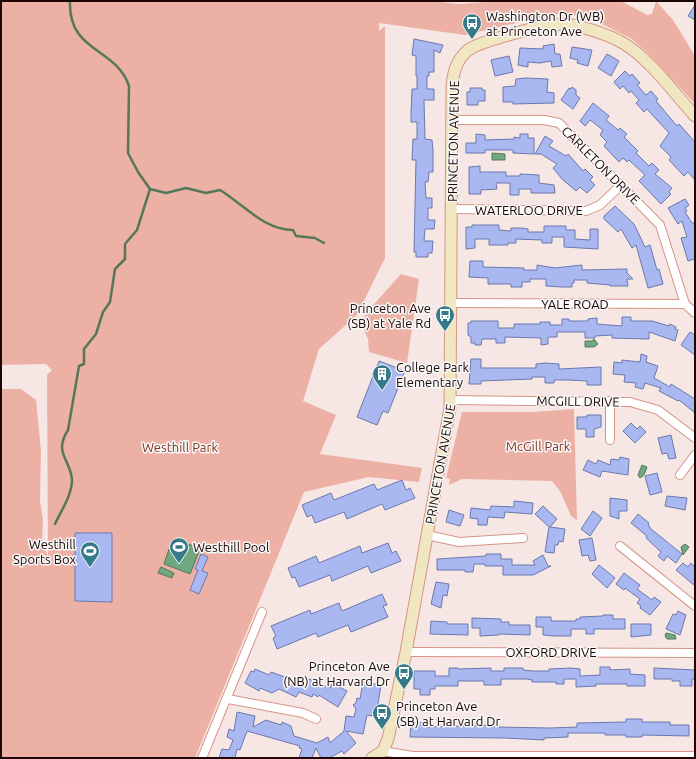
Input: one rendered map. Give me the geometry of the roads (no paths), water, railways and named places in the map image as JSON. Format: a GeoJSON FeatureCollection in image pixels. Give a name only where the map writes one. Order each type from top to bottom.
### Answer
{"type":"FeatureCollection","features":[{"type":"Feature","properties":{"kind":"street","name":"PRINCETON AVENUE"},"geometry":{"type":"LineString","coordinates":[[383,751],[388,739],[406,652],[451,400],[451,120],[452,80],[456,66],[463,56],[481,43],[550,25],[569,24],[612,38],[624,44],[647,63],[695,116]]}},
{"type":"Feature","properties":{"kind":"street","name":"CARLETON DRIVE"},"geometry":{"type":"LineString","coordinates":[[451,120],[554,121],[562,126],[663,229],[685,304]]}},
{"type":"Feature","properties":{"kind":"street","name":"WATERLOO DRIVE"},"geometry":{"type":"LineString","coordinates":[[452,210],[586,211],[600,205],[621,185]]}},
{"type":"Feature","properties":{"kind":"street","name":"YALE ROAD"},"geometry":{"type":"LineString","coordinates":[[452,303],[685,304]]}},
{"type":"Feature","properties":{"kind":"street"},"geometry":{"type":"LineString","coordinates":[[685,304],[695,312]]}},
{"type":"Feature","properties":{"kind":"street","name":"MCGILL DRIVE"},"geometry":{"type":"LineString","coordinates":[[451,400],[630,402],[658,410],[695,438]]}},
{"type":"Feature","properties":{"kind":"street"},"geometry":{"type":"LineString","coordinates":[[610,401],[610,440]]}},
{"type":"Feature","properties":{"kind":"street"},"geometry":{"type":"LineString","coordinates":[[680,474],[695,455]]}},
{"type":"Feature","properties":{"kind":"street"},"geometry":{"type":"LineString","coordinates":[[427,535],[459,542],[523,538]]}},
{"type":"Feature","properties":{"kind":"street"},"geometry":{"type":"LineString","coordinates":[[620,546],[695,606]]}},
{"type":"Feature","properties":{"kind":"street"},"geometry":{"type":"LineString","coordinates":[[202,758],[228,699],[262,612]]}},
{"type":"Feature","properties":{"kind":"street","name":"OXFORD DRIVE"},"geometry":{"type":"LineString","coordinates":[[406,652],[695,653]]}},
{"type":"Feature","properties":{"kind":"street"},"geometry":{"type":"LineString","coordinates":[[228,699],[303,714],[316,719]]}},
{"type":"Feature","properties":{"kind":"street"},"geometry":{"type":"LineString","coordinates":[[372,758],[383,751],[412,756],[695,756]]}},
{"type":"Feature","properties":{"kind":"waterway"},"geometry":{"type":"LineString","coordinates":[[70,1],[71,18],[77,31],[84,40],[123,73],[129,86],[128,153],[138,172],[150,189],[166,193],[186,188],[206,193],[220,190],[263,221],[282,229],[293,230],[296,236],[315,238],[324,243]]}},
{"type":"Feature","properties":{"kind":"waterway"},"geometry":{"type":"LineString","coordinates":[[55,524],[72,486],[71,473],[62,451],[62,445],[68,430],[79,366],[84,364],[84,349],[96,334],[103,312],[110,302],[115,269],[125,259],[125,244],[137,230],[150,189]]}},
{"type":"Feature","properties":{"kind":"place","name":"Washington Dr (WB) at Princeton Ave"},"geometry":{"type":"Point","coordinates":[472,40]}},
{"type":"Feature","properties":{"kind":"place","name":"Princeton Ave (SB) at Yale Rd"},"geometry":{"type":"Point","coordinates":[445,332]}},
{"type":"Feature","properties":{"kind":"place","name":"College Park Elementary"},"geometry":{"type":"Point","coordinates":[382,391]}},
{"type":"Feature","properties":{"kind":"place","name":"Westhill Pool"},"geometry":{"type":"Point","coordinates":[179,564]}},
{"type":"Feature","properties":{"kind":"place","name":"Westhill Sports Box"},"geometry":{"type":"Point","coordinates":[90,568]}},
{"type":"Feature","properties":{"kind":"place","name":"Princeton Ave (NB) at Harvard Dr"},"geometry":{"type":"Point","coordinates":[404,690]}},
{"type":"Feature","properties":{"kind":"place","name":"Princeton Ave (SB) at Harvard Dr"},"geometry":{"type":"Point","coordinates":[382,730]}},
{"type":"Feature","properties":{"kind":"park label","name":"McGill Park"},"geometry":{"type":"Point","coordinates":[538,446]}},
{"type":"Feature","properties":{"kind":"park label","name":"Westhill Park"},"geometry":{"type":"Point","coordinates":[180,447]}}]}
